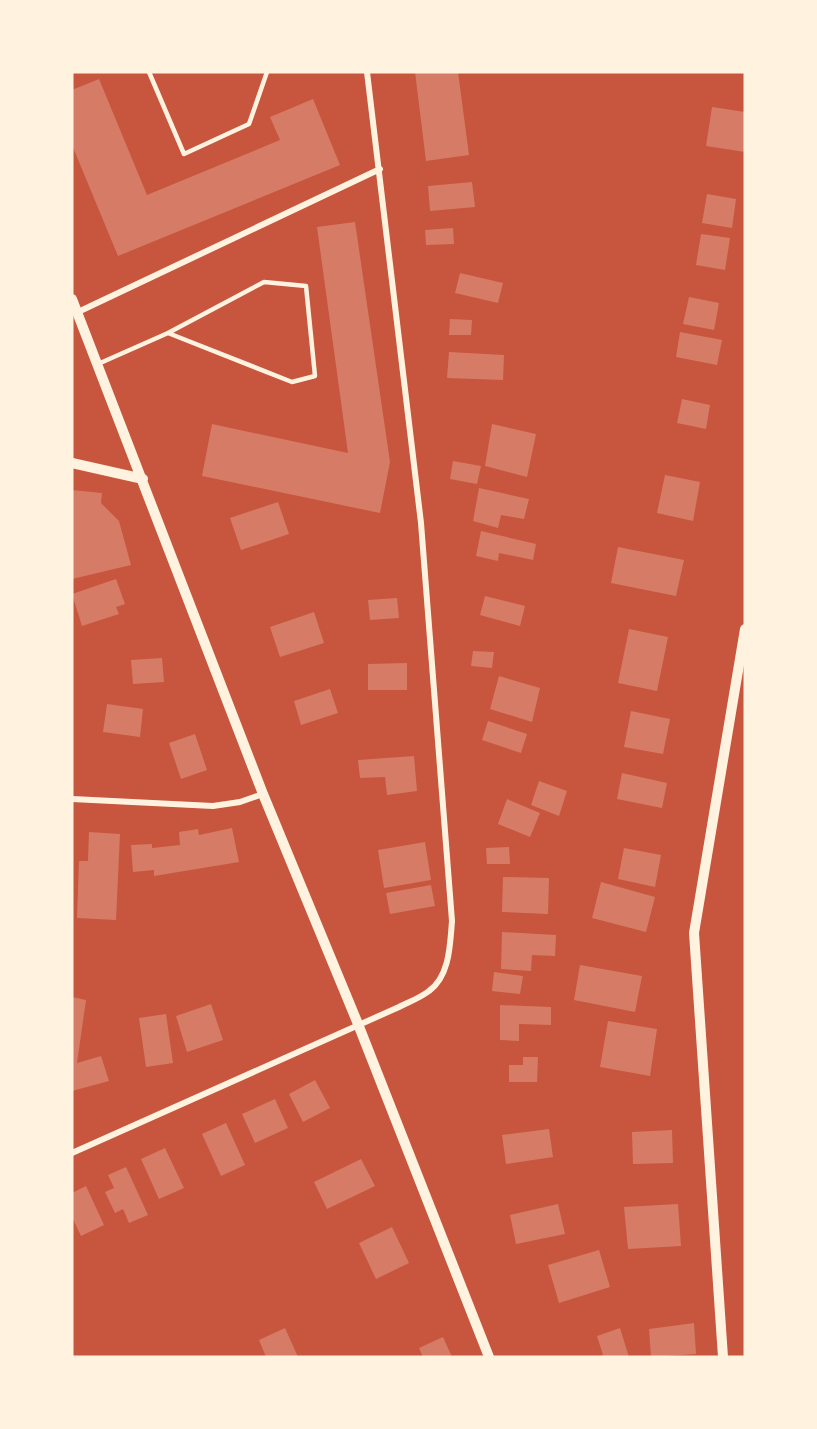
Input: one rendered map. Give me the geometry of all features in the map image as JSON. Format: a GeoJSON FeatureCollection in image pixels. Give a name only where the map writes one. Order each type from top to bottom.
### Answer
{"type":"FeatureCollection","features":[{"type":"Feature","properties":{"kind":"street"},"geometry":{"type":"LineString","coordinates":[[72,1153],[430,991],[442,977],[448,958],[453,921],[421,523],[367,72]]}},
{"type":"Feature","properties":{"kind":"street"},"geometry":{"type":"LineString","coordinates":[[78,312],[380,169]]}},
{"type":"Feature","properties":{"kind":"street"},"geometry":{"type":"LineString","coordinates":[[72,298],[263,794],[358,1024],[489,1357]]}},
{"type":"Feature","properties":{"kind":"street"},"geometry":{"type":"LineString","coordinates":[[72,463],[143,479]]}},
{"type":"Feature","properties":{"kind":"street"},"geometry":{"type":"LineString","coordinates":[[723,1357],[694,933],[745,629]]}},
{"type":"Feature","properties":{"kind":"street"},"geometry":{"type":"LineString","coordinates":[[72,799],[213,806],[240,802],[263,794]]}},
{"type":"Feature","properties":{"kind":"lane"},"geometry":{"type":"LineString","coordinates":[[148,72],[184,154],[249,124],[267,72]]}},
{"type":"Feature","properties":{"kind":"lane"},"geometry":{"type":"LineString","coordinates":[[98,364],[168,333],[264,282],[306,286],[315,376],[292,382],[168,333]]}},
{"type":"Feature","properties":{"kind":"building"},"geometry":{"type":"Polygon","coordinates":[[[415,72],[458,72],[469,155],[426,161],[415,72]]]}},
{"type":"Feature","properties":{"kind":"building"},"geometry":{"type":"Polygon","coordinates":[[[99,79],[147,195],[280,140],[270,117],[313,99],[340,165],[118,256],[72,145],[72,90],[99,79]]]}},
{"type":"Feature","properties":{"kind":"building"},"geometry":{"type":"Polygon","coordinates":[[[712,107],[745,112],[745,152],[706,146],[712,107]]]}},
{"type":"Feature","properties":{"kind":"building"},"geometry":{"type":"Polygon","coordinates":[[[472,182],[475,207],[430,211],[428,186],[472,182]]]}},
{"type":"Feature","properties":{"kind":"building"},"geometry":{"type":"Polygon","coordinates":[[[707,194],[736,199],[732,228],[702,223],[707,194]]]}},
{"type":"Feature","properties":{"kind":"building"},"geometry":{"type":"Polygon","coordinates":[[[355,222],[390,462],[380,513],[202,476],[212,424],[348,453],[317,227],[355,222]]]}},
{"type":"Feature","properties":{"kind":"building"},"geometry":{"type":"Polygon","coordinates":[[[453,228],[454,244],[426,245],[425,230],[453,228]]]}},
{"type":"Feature","properties":{"kind":"building"},"geometry":{"type":"Polygon","coordinates":[[[701,234],[730,238],[725,270],[696,265],[701,234]]]}},
{"type":"Feature","properties":{"kind":"building"},"geometry":{"type":"Polygon","coordinates":[[[460,273],[503,283],[498,303],[455,293],[460,273]]]}},
{"type":"Feature","properties":{"kind":"building"},"geometry":{"type":"Polygon","coordinates":[[[689,297],[719,303],[714,330],[683,324],[689,297]]]}},
{"type":"Feature","properties":{"kind":"building"},"geometry":{"type":"Polygon","coordinates":[[[450,319],[472,320],[471,335],[449,335],[450,319]]]}},
{"type":"Feature","properties":{"kind":"building"},"geometry":{"type":"Polygon","coordinates":[[[680,332],[722,340],[717,365],[676,357],[680,332]]]}},
{"type":"Feature","properties":{"kind":"building"},"geometry":{"type":"Polygon","coordinates":[[[449,352],[504,355],[503,380],[447,378],[449,352]]]}},
{"type":"Feature","properties":{"kind":"building"},"geometry":{"type":"Polygon","coordinates":[[[682,399],[710,405],[706,429],[677,423],[682,399]]]}},
{"type":"Feature","properties":{"kind":"building"},"geometry":{"type":"Polygon","coordinates":[[[492,424],[536,434],[527,477],[485,466],[492,424]]]}},
{"type":"Feature","properties":{"kind":"building"},"geometry":{"type":"Polygon","coordinates":[[[453,461],[481,466],[477,484],[450,479],[453,461]]]}},
{"type":"Feature","properties":{"kind":"building"},"geometry":{"type":"Polygon","coordinates":[[[665,475],[700,482],[693,521],[657,513],[665,475]]]}},
{"type":"Feature","properties":{"kind":"building"},"geometry":{"type":"Polygon","coordinates":[[[479,488],[529,499],[524,519],[501,515],[498,528],[473,521],[479,488]]]}},
{"type":"Feature","properties":{"kind":"building"},"geometry":{"type":"Polygon","coordinates":[[[72,490],[102,493],[101,503],[119,521],[131,565],[72,579],[72,490]]]}},
{"type":"Feature","properties":{"kind":"building"},"geometry":{"type":"Polygon","coordinates":[[[278,502],[289,534],[241,550],[230,518],[278,502]]]}},
{"type":"Feature","properties":{"kind":"building"},"geometry":{"type":"Polygon","coordinates":[[[481,531],[536,544],[533,560],[499,553],[498,561],[476,556],[481,531]]]}},
{"type":"Feature","properties":{"kind":"building"},"geometry":{"type":"Polygon","coordinates":[[[618,547],[684,560],[676,596],[611,583],[618,547]]]}},
{"type":"Feature","properties":{"kind":"building"},"geometry":{"type":"Polygon","coordinates":[[[116,579],[125,604],[116,607],[119,614],[82,626],[72,594],[116,579]]]}},
{"type":"Feature","properties":{"kind":"building"},"geometry":{"type":"Polygon","coordinates":[[[485,596],[525,606],[520,626],[480,615],[485,596]]]}},
{"type":"Feature","properties":{"kind":"building"},"geometry":{"type":"Polygon","coordinates":[[[397,598],[399,618],[370,620],[368,600],[397,598]]]}},
{"type":"Feature","properties":{"kind":"building"},"geometry":{"type":"Polygon","coordinates":[[[314,612],[324,643],[280,657],[270,627],[314,612]]]}},
{"type":"Feature","properties":{"kind":"building"},"geometry":{"type":"Polygon","coordinates":[[[629,629],[668,637],[657,691],[618,683],[629,629]]]}},
{"type":"Feature","properties":{"kind":"building"},"geometry":{"type":"Polygon","coordinates":[[[473,651],[494,652],[492,668],[471,666],[473,651]]]}},
{"type":"Feature","properties":{"kind":"building"},"geometry":{"type":"Polygon","coordinates":[[[162,658],[164,682],[133,684],[131,660],[162,658]]]}},
{"type":"Feature","properties":{"kind":"building"},"geometry":{"type":"Polygon","coordinates":[[[407,663],[407,690],[368,690],[368,664],[407,663]]]}},
{"type":"Feature","properties":{"kind":"building"},"geometry":{"type":"Polygon","coordinates":[[[499,676],[540,688],[532,722],[490,709],[499,676]]]}},
{"type":"Feature","properties":{"kind":"building"},"geometry":{"type":"Polygon","coordinates":[[[330,689],[338,713],[301,725],[294,701],[330,689]]]}},
{"type":"Feature","properties":{"kind":"building"},"geometry":{"type":"Polygon","coordinates":[[[107,704],[143,709],[140,737],[103,732],[107,704]]]}},
{"type":"Feature","properties":{"kind":"building"},"geometry":{"type":"Polygon","coordinates":[[[631,711],[670,719],[663,754],[624,747],[631,711]]]}},
{"type":"Feature","properties":{"kind":"building"},"geometry":{"type":"Polygon","coordinates":[[[488,721],[527,734],[521,753],[482,740],[488,721]]]}},
{"type":"Feature","properties":{"kind":"building"},"geometry":{"type":"Polygon","coordinates":[[[195,734],[207,770],[181,779],[169,743],[195,734]]]}},
{"type":"Feature","properties":{"kind":"building"},"geometry":{"type":"Polygon","coordinates":[[[414,756],[417,791],[387,795],[385,777],[360,778],[358,760],[414,756]]]}},
{"type":"Feature","properties":{"kind":"building"},"geometry":{"type":"Polygon","coordinates":[[[622,773],[667,783],[662,808],[617,799],[622,773]]]}},
{"type":"Feature","properties":{"kind":"building"},"geometry":{"type":"Polygon","coordinates":[[[539,781],[567,791],[559,816],[531,805],[539,781]]]}},
{"type":"Feature","properties":{"kind":"building"},"geometry":{"type":"Polygon","coordinates":[[[507,799],[540,813],[530,837],[498,824],[507,799]]]}},
{"type":"Feature","properties":{"kind":"building"},"geometry":{"type":"Polygon","coordinates":[[[232,828],[239,862],[154,876],[154,870],[133,872],[131,845],[152,844],[152,848],[180,845],[179,832],[198,829],[199,835],[232,828]]]}},
{"type":"Feature","properties":{"kind":"building"},"geometry":{"type":"Polygon","coordinates":[[[89,832],[120,834],[116,920],[77,918],[79,861],[88,861],[89,832]]]}},
{"type":"Feature","properties":{"kind":"building"},"geometry":{"type":"Polygon","coordinates":[[[425,842],[431,880],[384,888],[378,850],[425,842]]]}},
{"type":"Feature","properties":{"kind":"building"},"geometry":{"type":"Polygon","coordinates":[[[509,847],[510,864],[487,864],[486,848],[509,847]]]}},
{"type":"Feature","properties":{"kind":"building"},"geometry":{"type":"Polygon","coordinates":[[[624,848],[661,855],[655,887],[618,879],[624,848]]]}},
{"type":"Feature","properties":{"kind":"building"},"geometry":{"type":"Polygon","coordinates":[[[503,877],[549,878],[548,914],[502,912],[503,877]]]}},
{"type":"Feature","properties":{"kind":"building"},"geometry":{"type":"Polygon","coordinates":[[[601,882],[655,897],[646,932],[592,918],[601,882]]]}},
{"type":"Feature","properties":{"kind":"building"},"geometry":{"type":"Polygon","coordinates":[[[431,885],[435,906],[390,914],[386,893],[431,885]]]}},
{"type":"Feature","properties":{"kind":"building"},"geometry":{"type":"Polygon","coordinates":[[[502,932],[556,935],[555,956],[532,955],[531,971],[501,969],[502,932]]]}},
{"type":"Feature","properties":{"kind":"building"},"geometry":{"type":"Polygon","coordinates":[[[580,965],[642,976],[635,1012],[574,1000],[580,965]]]}},
{"type":"Feature","properties":{"kind":"building"},"geometry":{"type":"Polygon","coordinates":[[[494,972],[523,976],[520,994],[492,991],[494,972]]]}},
{"type":"Feature","properties":{"kind":"building"},"geometry":{"type":"Polygon","coordinates":[[[72,997],[86,1000],[77,1063],[101,1056],[109,1081],[72,1091],[72,997]]]}},
{"type":"Feature","properties":{"kind":"building"},"geometry":{"type":"Polygon","coordinates":[[[211,1004],[223,1040],[187,1052],[176,1016],[211,1004]]]}},
{"type":"Feature","properties":{"kind":"building"},"geometry":{"type":"Polygon","coordinates":[[[500,1005],[551,1007],[551,1025],[519,1024],[519,1041],[500,1040],[500,1005]]]}},
{"type":"Feature","properties":{"kind":"building"},"geometry":{"type":"Polygon","coordinates":[[[166,1014],[173,1063],[146,1067],[139,1018],[166,1014]]]}},
{"type":"Feature","properties":{"kind":"building"},"geometry":{"type":"Polygon","coordinates":[[[608,1021],[657,1029],[650,1076],[600,1067],[608,1021]]]}},
{"type":"Feature","properties":{"kind":"building"},"geometry":{"type":"Polygon","coordinates":[[[523,1057],[538,1057],[537,1082],[509,1082],[509,1065],[523,1065],[523,1057]]]}},
{"type":"Feature","properties":{"kind":"building"},"geometry":{"type":"Polygon","coordinates":[[[315,1080],[330,1108],[303,1122],[289,1094],[315,1080]]]}},
{"type":"Feature","properties":{"kind":"building"},"geometry":{"type":"Polygon","coordinates":[[[275,1099],[288,1128],[255,1143],[242,1114],[275,1099]]]}},
{"type":"Feature","properties":{"kind":"building"},"geometry":{"type":"Polygon","coordinates":[[[226,1123],[245,1165],[221,1176],[202,1134],[226,1123]]]}},
{"type":"Feature","properties":{"kind":"building"},"geometry":{"type":"Polygon","coordinates":[[[549,1129],[553,1157],[506,1164],[502,1135],[549,1129]]]}},
{"type":"Feature","properties":{"kind":"building"},"geometry":{"type":"Polygon","coordinates":[[[672,1130],[673,1163],[633,1164],[632,1132],[672,1130]]]}},
{"type":"Feature","properties":{"kind":"building"},"geometry":{"type":"Polygon","coordinates":[[[165,1148],[184,1188],[159,1199],[141,1159],[165,1148]]]}},
{"type":"Feature","properties":{"kind":"building"},"geometry":{"type":"Polygon","coordinates":[[[361,1159],[375,1186],[327,1209],[314,1182],[361,1159]]]}},
{"type":"Feature","properties":{"kind":"building"},"geometry":{"type":"Polygon","coordinates":[[[126,1167],[148,1215],[129,1223],[123,1209],[115,1213],[105,1192],[114,1188],[108,1175],[126,1167]]]}},
{"type":"Feature","properties":{"kind":"building"},"geometry":{"type":"Polygon","coordinates":[[[86,1186],[104,1225],[81,1236],[72,1217],[72,1193],[86,1186]]]}},
{"type":"Feature","properties":{"kind":"building"},"geometry":{"type":"Polygon","coordinates":[[[558,1204],[565,1234],[516,1244],[510,1215],[558,1204]]]}},
{"type":"Feature","properties":{"kind":"building"},"geometry":{"type":"Polygon","coordinates":[[[678,1204],[681,1246],[628,1249],[624,1207],[678,1204]]]}},
{"type":"Feature","properties":{"kind":"building"},"geometry":{"type":"Polygon","coordinates":[[[392,1227],[409,1263],[376,1279],[359,1243],[392,1227]]]}},
{"type":"Feature","properties":{"kind":"building"},"geometry":{"type":"Polygon","coordinates":[[[599,1250],[610,1287],[559,1303],[548,1265],[599,1250]]]}},
{"type":"Feature","properties":{"kind":"building"},"geometry":{"type":"Polygon","coordinates":[[[694,1323],[696,1354],[651,1357],[649,1329],[694,1323]]]}},
{"type":"Feature","properties":{"kind":"building"},"geometry":{"type":"Polygon","coordinates":[[[285,1328],[298,1357],[266,1357],[259,1340],[285,1328]]]}},
{"type":"Feature","properties":{"kind":"building"},"geometry":{"type":"Polygon","coordinates":[[[620,1328],[629,1357],[597,1357],[603,1355],[597,1336],[620,1328]]]}},
{"type":"Feature","properties":{"kind":"building"},"geometry":{"type":"Polygon","coordinates":[[[443,1337],[452,1357],[423,1357],[419,1348],[443,1337]]]}}]}
